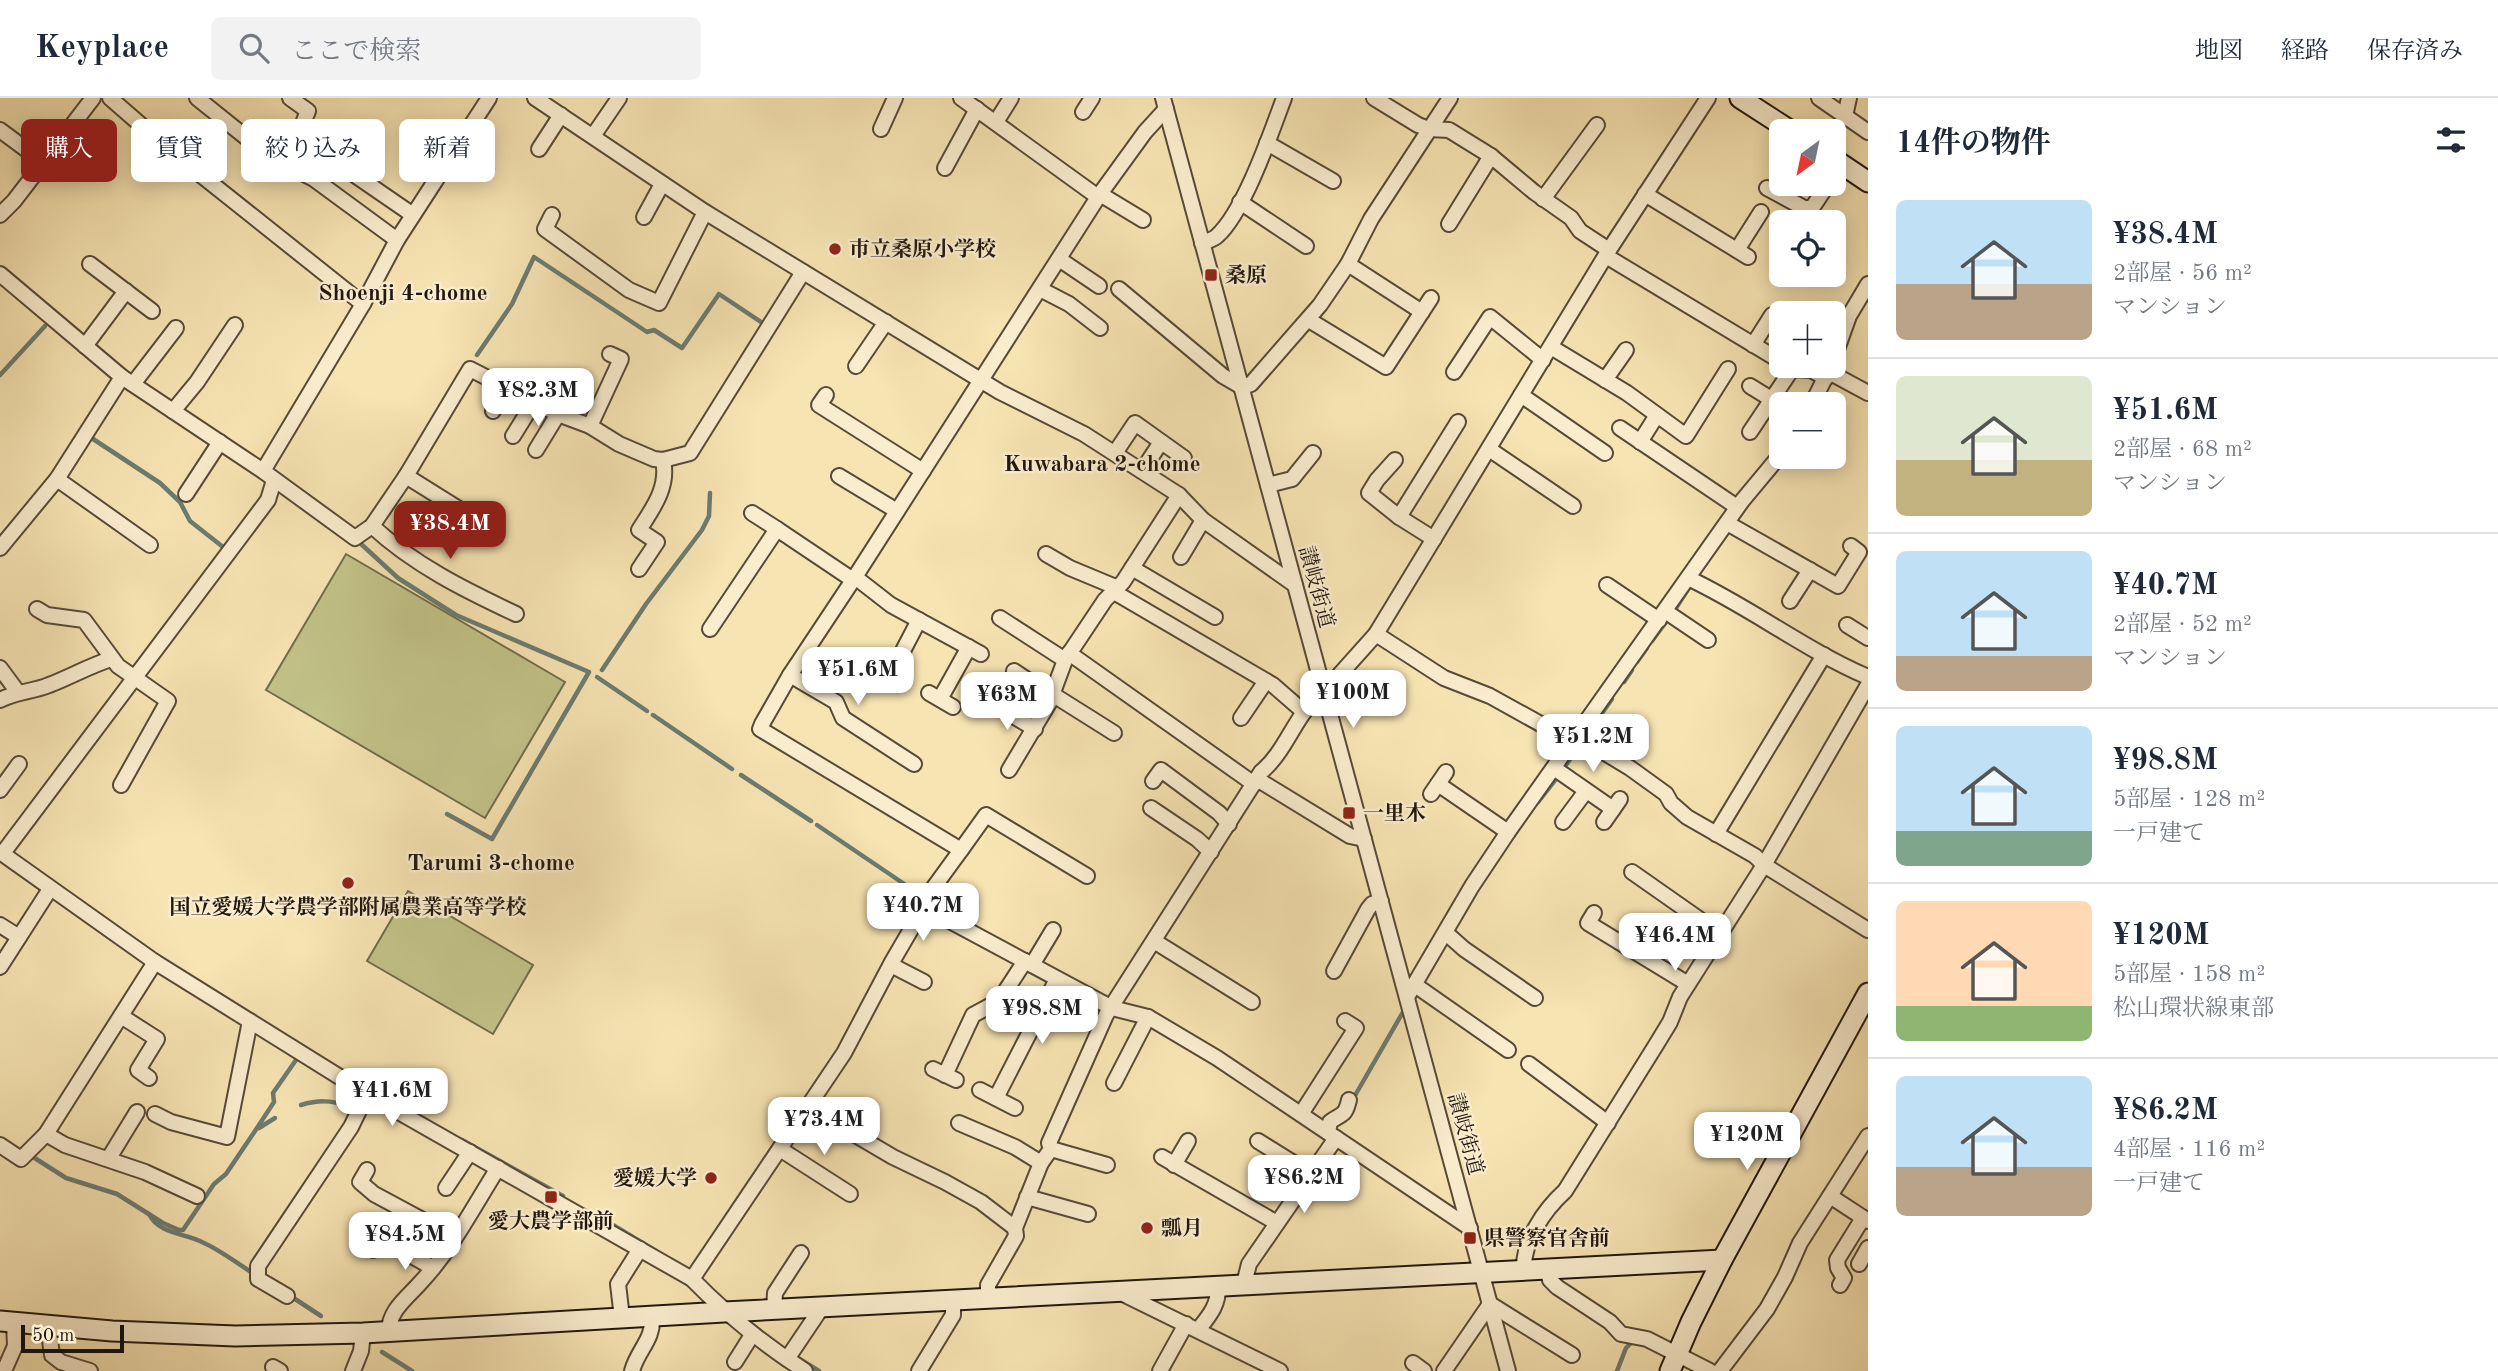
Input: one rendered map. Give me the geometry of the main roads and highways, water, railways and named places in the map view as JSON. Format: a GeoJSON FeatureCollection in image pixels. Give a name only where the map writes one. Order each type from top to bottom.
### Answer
{"type":"FeatureCollection","features":[{"type":"Feature","properties":{"kind":"waterway"},"geometry":{"type":"LineString","coordinates":[[477,355],[512,304],[534,257],[647,332],[654,330],[682,348],[719,294],[767,326]]}},
{"type":"Feature","properties":{"kind":"waterway"},"geometry":{"type":"LineString","coordinates":[[0,375],[45,326]]}},
{"type":"Feature","properties":{"kind":"waterway"},"geometry":{"type":"LineString","coordinates":[[90,437],[160,483],[180,502],[190,521],[223,547]]}},
{"type":"Feature","properties":{"kind":"waterway"},"geometry":{"type":"LineString","coordinates":[[602,670],[646,604],[702,530],[709,516],[710,493]]}},
{"type":"Feature","properties":{"kind":"waterway"},"geometry":{"type":"LineString","coordinates":[[360,543],[398,578],[456,615],[589,672],[492,839],[447,814]]}},
{"type":"Feature","properties":{"kind":"waterway"},"geometry":{"type":"LineString","coordinates":[[1676,608],[1690,586]]}},
{"type":"Feature","properties":{"kind":"waterway"},"geometry":{"type":"LineString","coordinates":[[1652,641],[1666,622]]}},
{"type":"Feature","properties":{"kind":"waterway"},"geometry":{"type":"LineString","coordinates":[[1637,662],[1647,648]]}},
{"type":"Feature","properties":{"kind":"waterway"},"geometry":{"type":"LineString","coordinates":[[1624,682],[1632,670]]}},
{"type":"Feature","properties":{"kind":"waterway"},"geometry":{"type":"LineString","coordinates":[[597,677],[647,711]]}},
{"type":"Feature","properties":{"kind":"waterway"},"geometry":{"type":"LineString","coordinates":[[1586,736],[1612,699]]}},
{"type":"Feature","properties":{"kind":"waterway"},"geometry":{"type":"LineString","coordinates":[[653,715],[732,769]]}},
{"type":"Feature","properties":{"kind":"waterway"},"geometry":{"type":"LineString","coordinates":[[1566,765],[1577,749]]}},
{"type":"Feature","properties":{"kind":"waterway"},"geometry":{"type":"LineString","coordinates":[[741,775],[811,821]]}},
{"type":"Feature","properties":{"kind":"waterway"},"geometry":{"type":"LineString","coordinates":[[1538,802],[1556,779]]}},
{"type":"Feature","properties":{"kind":"waterway"},"geometry":{"type":"LineString","coordinates":[[817,825],[922,896]]}},
{"type":"Feature","properties":{"kind":"waterway"},"geometry":{"type":"LineString","coordinates":[[1353,1099],[1403,1012]]}},
{"type":"Feature","properties":{"kind":"waterway"},"geometry":{"type":"LineString","coordinates":[[33,1157],[66,1178],[117,1194],[163,1223],[183,1230],[255,1131],[274,1102],[273,1093],[296,1060]]}},
{"type":"Feature","properties":{"kind":"waterway"},"geometry":{"type":"LineString","coordinates":[[301,1105],[324,1101],[347,1106],[355,1102]]}},
{"type":"Feature","properties":{"kind":"waterway"},"geometry":{"type":"LineString","coordinates":[[259,1128],[275,1118]]}},
{"type":"Feature","properties":{"kind":"waterway"},"geometry":{"type":"LineString","coordinates":[[462,1140],[563,1196]]}},
{"type":"Feature","properties":{"kind":"waterway"},"geometry":{"type":"LineString","coordinates":[[149,1214],[159,1226],[209,1245],[254,1274]]}},
{"type":"Feature","properties":{"kind":"waterway"},"geometry":{"type":"LineString","coordinates":[[603,1219],[656,1251]]}},
{"type":"Feature","properties":{"kind":"waterway"},"geometry":{"type":"LineString","coordinates":[[289,1295],[321,1316]]}},
{"type":"Feature","properties":{"kind":"waterway"},"geometry":{"type":"LineString","coordinates":[[1617,1371],[1626,1348],[1632,1342]]}},
{"type":"Feature","properties":{"kind":"waterway"},"geometry":{"type":"LineString","coordinates":[[382,1352],[412,1371]]}},
{"type":"Feature","properties":{"kind":"waterway"},"geometry":{"type":"LineString","coordinates":[[798,1358],[819,1371]]}},
{"type":"Feature","properties":{"kind":"place","name":"市立桑原小学校"},"geometry":{"type":"Point","coordinates":[835,249]}},
{"type":"Feature","properties":{"kind":"place","name":"桑原"},"geometry":{"type":"Point","coordinates":[1211,275]}},
{"type":"Feature","properties":{"kind":"place","name":"一里木"},"geometry":{"type":"Point","coordinates":[1349,813]}},
{"type":"Feature","properties":{"kind":"place","name":"国立愛媛大学農学部附属農業高等学校"},"geometry":{"type":"Point","coordinates":[348,883]}},
{"type":"Feature","properties":{"kind":"place","name":"愛媛大学"},"geometry":{"type":"Point","coordinates":[711,1178]}},
{"type":"Feature","properties":{"kind":"place","name":"愛大農学部前"},"geometry":{"type":"Point","coordinates":[551,1197]}},
{"type":"Feature","properties":{"kind":"place","name":"瓢月"},"geometry":{"type":"Point","coordinates":[1147,1228]}},
{"type":"Feature","properties":{"kind":"place","name":"県警察官舎前"},"geometry":{"type":"Point","coordinates":[1470,1238]}},
{"type":"Feature","properties":{"kind":"district","name":"Shoenji 4-chome"},"geometry":{"type":"Point","coordinates":[403,292]}},
{"type":"Feature","properties":{"kind":"district","name":"Kuwabara 2-chome"},"geometry":{"type":"Point","coordinates":[1102,463]}},
{"type":"Feature","properties":{"kind":"district","name":"Tarumi 3-chome"},"geometry":{"type":"Point","coordinates":[491,862]}}]}
